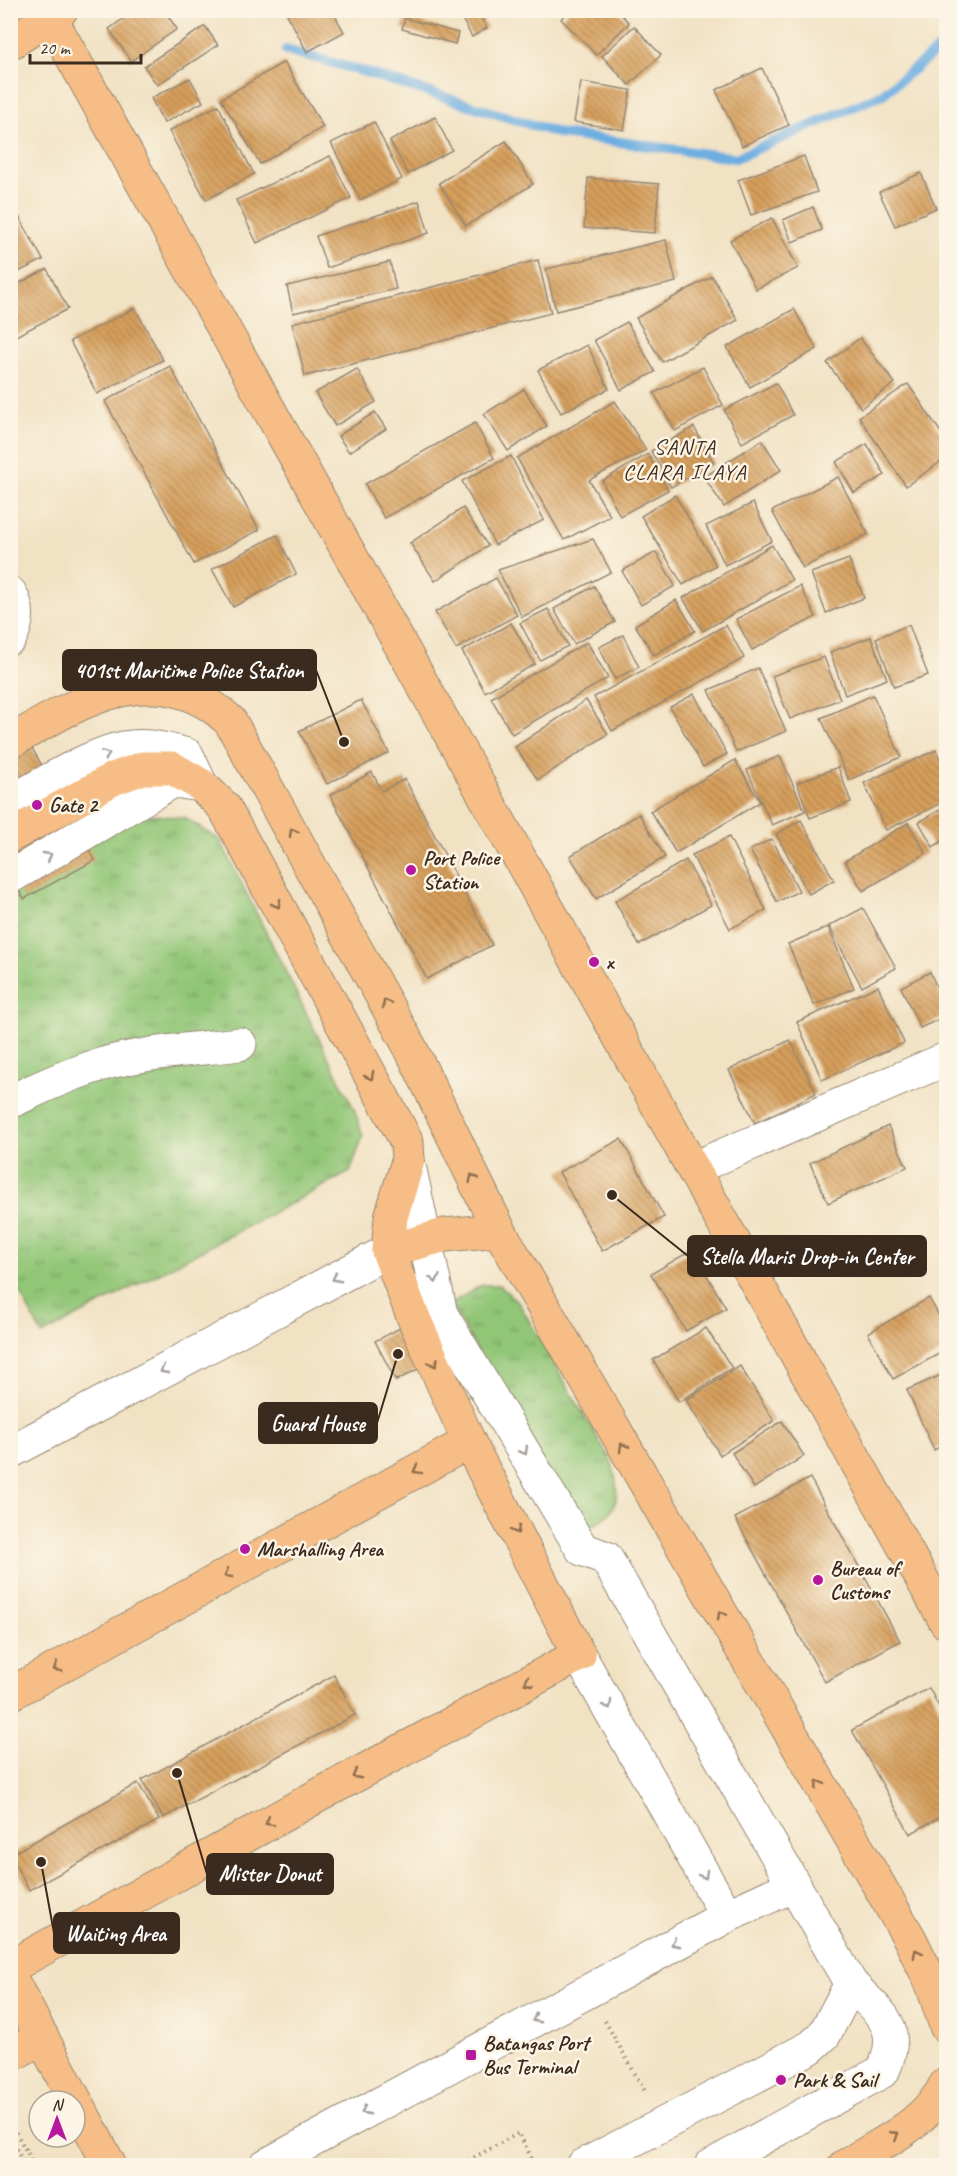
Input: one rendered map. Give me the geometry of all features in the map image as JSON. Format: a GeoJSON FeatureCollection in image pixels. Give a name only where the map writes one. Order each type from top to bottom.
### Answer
{"type":"FeatureCollection","features":[{"type":"Feature","properties":{"kind":"main road"},"geometry":{"type":"LineString","coordinates":[[10,43],[52,13],[946,1622]]}},
{"type":"Feature","properties":{"kind":"main road"},"geometry":{"type":"LineString","coordinates":[[10,742],[94,696],[126,687],[146,685],[192,695],[212,704],[230,721],[411,1049],[499,1230],[910,1939],[933,1984],[946,2026]]}},
{"type":"Feature","properties":{"kind":"main road"},"geometry":{"type":"LineString","coordinates":[[10,836],[113,778],[143,768],[172,768],[201,785],[217,798],[228,814],[406,1142],[408,1161],[391,1217],[388,1251],[412,1314],[469,1442],[579,1654],[10,1967]]}},
{"type":"Feature","properties":{"kind":"main road"},"geometry":{"type":"LineString","coordinates":[[388,1251],[426,1239],[470,1231],[499,1230]]}},
{"type":"Feature","properties":{"kind":"main road"},"geometry":{"type":"LineString","coordinates":[[10,1694],[469,1442]]}},
{"type":"Feature","properties":{"kind":"main road"},"geometry":{"type":"LineString","coordinates":[[10,1977],[110,2166]]}},
{"type":"Feature","properties":{"kind":"main road"},"geometry":{"type":"LineString","coordinates":[[10,2056],[42,2037]]}},
{"type":"Feature","properties":{"kind":"main road"},"geometry":{"type":"LineString","coordinates":[[846,2166],[916,2122],[939,2098],[946,2084]]}},
{"type":"Feature","properties":{"kind":"street"},"geometry":{"type":"LineString","coordinates":[[10,593],[17,615],[16,627],[10,638]]}},
{"type":"Feature","properties":{"kind":"street"},"geometry":{"type":"LineString","coordinates":[[10,802],[102,756],[130,747],[158,747],[187,754],[201,785]]}},
{"type":"Feature","properties":{"kind":"street"},"geometry":{"type":"LineString","coordinates":[[10,877],[173,781],[201,785]]}},
{"type":"Feature","properties":{"kind":"street"},"geometry":{"type":"LineString","coordinates":[[10,1102],[42,1086],[92,1067],[124,1059],[240,1044]]}},
{"type":"Feature","properties":{"kind":"street"},"geometry":{"type":"LineString","coordinates":[[694,1168],[946,1059]]}},
{"type":"Feature","properties":{"kind":"street"},"geometry":{"type":"LineString","coordinates":[[408,1161],[441,1314],[582,1549],[606,1558],[851,1984],[883,2016],[892,2033],[890,2055],[883,2071],[711,2166]]}},
{"type":"Feature","properties":{"kind":"street"},"geometry":{"type":"LineString","coordinates":[[10,1452],[388,1251]]}},
{"type":"Feature","properties":{"kind":"street"},"geometry":{"type":"LineString","coordinates":[[579,1654],[727,1916]]}},
{"type":"Feature","properties":{"kind":"street"},"geometry":{"type":"LineString","coordinates":[[265,2166],[727,1916],[794,1885]]}},
{"type":"Feature","properties":{"kind":"street"},"geometry":{"type":"LineString","coordinates":[[583,2166],[811,2047],[824,2035],[851,1984]]}},
{"type":"Feature","properties":{"kind":"path"},"geometry":{"type":"LineString","coordinates":[[588,1991],[648,2096]]}},
{"type":"Feature","properties":{"kind":"path"},"geometry":{"type":"LineString","coordinates":[[10,2122],[35,2166]]}},
{"type":"Feature","properties":{"kind":"path"},"geometry":{"type":"LineString","coordinates":[[458,2166],[519,2133],[532,2159]]}},
{"type":"Feature","properties":{"kind":"path"},"geometry":{"type":"LineString","coordinates":[[10,2139],[26,2166]]}},
{"type":"Feature","properties":{"kind":"green space"},"geometry":{"type":"Polygon","coordinates":[[[145,814],[185,818],[220,840],[354,1109],[363,1136],[350,1172],[42,1335],[11,1275],[10,887],[145,814]]]}},
{"type":"Feature","properties":{"kind":"green space"},"geometry":{"type":"Polygon","coordinates":[[[482,1285],[499,1285],[518,1302],[612,1463],[617,1487],[614,1505],[604,1518],[583,1531],[450,1304],[482,1285]]]}},
{"type":"Feature","properties":{"kind":"building"},"geometry":{"type":"Polygon","coordinates":[[[136,10],[164,10],[177,29],[131,61],[109,29],[136,10]]]}},
{"type":"Feature","properties":{"kind":"building"},"geometry":{"type":"Polygon","coordinates":[[[285,10],[332,10],[344,32],[307,52],[285,10]]]}},
{"type":"Feature","properties":{"kind":"building"},"geometry":{"type":"Polygon","coordinates":[[[457,10],[477,10],[487,28],[472,37],[457,10]]]}},
{"type":"Feature","properties":{"kind":"building"},"geometry":{"type":"Polygon","coordinates":[[[569,10],[617,10],[629,23],[596,55],[561,19],[569,10]]]}},
{"type":"Feature","properties":{"kind":"building"},"geometry":{"type":"Polygon","coordinates":[[[405,18],[458,33],[455,44],[402,29],[405,18]]]}},
{"type":"Feature","properties":{"kind":"building"},"geometry":{"type":"Polygon","coordinates":[[[205,26],[218,45],[157,85],[144,66],[205,26]]]}},
{"type":"Feature","properties":{"kind":"building"},"geometry":{"type":"Polygon","coordinates":[[[634,26],[661,55],[629,85],[602,56],[634,26]]]}},
{"type":"Feature","properties":{"kind":"building"},"geometry":{"type":"Polygon","coordinates":[[[284,62],[323,127],[260,164],[221,99],[284,62]]]}},
{"type":"Feature","properties":{"kind":"building"},"geometry":{"type":"Polygon","coordinates":[[[762,68],[789,125],[742,146],[716,90],[762,68]]]}},
{"type":"Feature","properties":{"kind":"building"},"geometry":{"type":"Polygon","coordinates":[[[190,78],[203,102],[164,123],[151,98],[190,78]]]}},
{"type":"Feature","properties":{"kind":"building"},"geometry":{"type":"Polygon","coordinates":[[[581,82],[631,90],[624,130],[574,122],[581,82]]]}},
{"type":"Feature","properties":{"kind":"building"},"geometry":{"type":"Polygon","coordinates":[[[218,105],[254,174],[206,200],[169,131],[218,105]]]}},
{"type":"Feature","properties":{"kind":"building"},"geometry":{"type":"Polygon","coordinates":[[[435,117],[452,150],[408,174],[390,141],[435,117]]]}},
{"type":"Feature","properties":{"kind":"building"},"geometry":{"type":"Polygon","coordinates":[[[374,122],[402,179],[360,200],[331,143],[374,122]]]}},
{"type":"Feature","properties":{"kind":"building"},"geometry":{"type":"Polygon","coordinates":[[[506,141],[533,184],[466,226],[439,183],[506,141]]]}},
{"type":"Feature","properties":{"kind":"building"},"geometry":{"type":"Polygon","coordinates":[[[330,156],[351,198],[257,243],[236,200],[330,156]]]}},
{"type":"Feature","properties":{"kind":"building"},"geometry":{"type":"Polygon","coordinates":[[[804,156],[817,192],[751,215],[738,180],[804,156]]]}},
{"type":"Feature","properties":{"kind":"building"},"geometry":{"type":"Polygon","coordinates":[[[921,173],[936,208],[895,226],[879,192],[921,173]]]}},
{"type":"Feature","properties":{"kind":"building"},"geometry":{"type":"Polygon","coordinates":[[[588,178],[659,184],[655,233],[584,228],[588,178]]]}},
{"type":"Feature","properties":{"kind":"building"},"geometry":{"type":"Polygon","coordinates":[[[10,200],[43,260],[10,276],[10,200]]]}},
{"type":"Feature","properties":{"kind":"building"},"geometry":{"type":"Polygon","coordinates":[[[419,201],[429,233],[327,268],[316,236],[419,201]]]}},
{"type":"Feature","properties":{"kind":"building"},"geometry":{"type":"Polygon","coordinates":[[[813,207],[822,230],[792,242],[783,220],[813,207]]]}},
{"type":"Feature","properties":{"kind":"building"},"geometry":{"type":"Polygon","coordinates":[[[772,218],[798,268],[756,289],[730,240],[772,218]]]}},
{"type":"Feature","properties":{"kind":"building"},"geometry":{"type":"Polygon","coordinates":[[[666,240],[676,282],[556,311],[546,269],[666,240]]]}},
{"type":"Feature","properties":{"kind":"building"},"geometry":{"type":"Polygon","coordinates":[[[538,260],[551,313],[305,376],[292,323],[538,260]]]}},
{"type":"Feature","properties":{"kind":"building"},"geometry":{"type":"Polygon","coordinates":[[[390,262],[396,289],[293,313],[287,286],[390,262]]]}},
{"type":"Feature","properties":{"kind":"building"},"geometry":{"type":"Polygon","coordinates":[[[47,269],[68,309],[12,338],[10,288],[47,269]]]}},
{"type":"Feature","properties":{"kind":"building"},"geometry":{"type":"Polygon","coordinates":[[[712,276],[738,320],[662,362],[636,318],[712,276]]]}},
{"type":"Feature","properties":{"kind":"building"},"geometry":{"type":"Polygon","coordinates":[[[135,308],[163,360],[97,394],[70,341],[135,308]]]}},
{"type":"Feature","properties":{"kind":"building"},"geometry":{"type":"Polygon","coordinates":[[[794,309],[817,349],[750,387],[727,347],[794,309]]]}},
{"type":"Feature","properties":{"kind":"building"},"geometry":{"type":"Polygon","coordinates":[[[627,322],[655,372],[621,390],[594,340],[627,322]]]}},
{"type":"Feature","properties":{"kind":"building"},"geometry":{"type":"Polygon","coordinates":[[[860,338],[895,383],[861,408],[827,363],[860,338]]]}},
{"type":"Feature","properties":{"kind":"building"},"geometry":{"type":"Polygon","coordinates":[[[587,345],[609,389],[561,413],[538,370],[587,345]]]}},
{"type":"Feature","properties":{"kind":"building"},"geometry":{"type":"Polygon","coordinates":[[[170,366],[259,530],[194,564],[105,401],[170,366]]]}},
{"type":"Feature","properties":{"kind":"building"},"geometry":{"type":"Polygon","coordinates":[[[703,367],[723,405],[675,431],[654,393],[703,367]]]}},
{"type":"Feature","properties":{"kind":"building"},"geometry":{"type":"Polygon","coordinates":[[[357,369],[376,402],[335,426],[315,393],[357,369]]]}},
{"type":"Feature","properties":{"kind":"building"},"geometry":{"type":"Polygon","coordinates":[[[776,383],[793,415],[742,443],[724,410],[776,383]]]}},
{"type":"Feature","properties":{"kind":"building"},"geometry":{"type":"Polygon","coordinates":[[[908,384],[946,440],[946,458],[906,486],[859,417],[908,384]]]}},
{"type":"Feature","properties":{"kind":"building"},"geometry":{"type":"Polygon","coordinates":[[[524,389],[547,426],[508,451],[484,414],[524,389]]]}},
{"type":"Feature","properties":{"kind":"building"},"geometry":{"type":"Polygon","coordinates":[[[615,401],[646,450],[589,480],[610,516],[564,540],[517,458],[615,401]]]}},
{"type":"Feature","properties":{"kind":"building"},"geometry":{"type":"Polygon","coordinates":[[[375,412],[386,429],[349,452],[338,436],[375,412]]]}},
{"type":"Feature","properties":{"kind":"building"},"geometry":{"type":"Polygon","coordinates":[[[475,423],[494,458],[384,518],[365,484],[475,423]]]}},
{"type":"Feature","properties":{"kind":"building"},"geometry":{"type":"Polygon","coordinates":[[[694,427],[714,463],[671,487],[651,451],[694,427]]]}},
{"type":"Feature","properties":{"kind":"building"},"geometry":{"type":"Polygon","coordinates":[[[762,440],[781,470],[724,507],[704,477],[762,440]]]}},
{"type":"Feature","properties":{"kind":"building"},"geometry":{"type":"Polygon","coordinates":[[[867,444],[885,475],[854,493],[836,462],[867,444]]]}},
{"type":"Feature","properties":{"kind":"building"},"geometry":{"type":"Polygon","coordinates":[[[648,454],[668,490],[620,516],[602,481],[648,454]]]}},
{"type":"Feature","properties":{"kind":"building"},"geometry":{"type":"Polygon","coordinates":[[[511,456],[544,520],[495,545],[462,481],[511,456]]]}},
{"type":"Feature","properties":{"kind":"building"},"geometry":{"type":"Polygon","coordinates":[[[838,477],[868,534],[803,568],[772,511],[838,477]]]}},
{"type":"Feature","properties":{"kind":"building"},"geometry":{"type":"Polygon","coordinates":[[[675,495],[716,565],[683,585],[641,516],[675,495]]]}},
{"type":"Feature","properties":{"kind":"building"},"geometry":{"type":"Polygon","coordinates":[[[753,503],[772,541],[725,565],[706,526],[753,503]]]}},
{"type":"Feature","properties":{"kind":"building"},"geometry":{"type":"Polygon","coordinates":[[[463,508],[488,546],[435,581],[410,543],[463,508]]]}},
{"type":"Feature","properties":{"kind":"building"},"geometry":{"type":"Polygon","coordinates":[[[277,535],[296,574],[233,607],[212,569],[277,535]]]}},
{"type":"Feature","properties":{"kind":"building"},"geometry":{"type":"Polygon","coordinates":[[[593,539],[611,572],[522,617],[498,570],[593,539]]]}},
{"type":"Feature","properties":{"kind":"building"},"geometry":{"type":"Polygon","coordinates":[[[772,545],[792,580],[703,631],[683,598],[772,545]]]}},
{"type":"Feature","properties":{"kind":"building"},"geometry":{"type":"Polygon","coordinates":[[[656,552],[675,586],[641,605],[622,571],[656,552]]]}},
{"type":"Feature","properties":{"kind":"building"},"geometry":{"type":"Polygon","coordinates":[[[849,559],[864,598],[826,613],[811,573],[849,559]]]}},
{"type":"Feature","properties":{"kind":"building"},"geometry":{"type":"Polygon","coordinates":[[[496,578],[517,615],[456,649],[435,612],[496,578]]]}},
{"type":"Feature","properties":{"kind":"building"},"geometry":{"type":"Polygon","coordinates":[[[594,586],[615,622],[574,644],[554,609],[594,586]]]}},
{"type":"Feature","properties":{"kind":"building"},"geometry":{"type":"Polygon","coordinates":[[[800,586],[816,617],[752,650],[736,619],[800,586]]]}},
{"type":"Feature","properties":{"kind":"building"},"geometry":{"type":"Polygon","coordinates":[[[676,600],[695,631],[654,655],[635,625],[676,600]]]}},
{"type":"Feature","properties":{"kind":"building"},"geometry":{"type":"Polygon","coordinates":[[[548,609],[568,646],[540,660],[520,623],[548,609]]]}},
{"type":"Feature","properties":{"kind":"building"},"geometry":{"type":"Polygon","coordinates":[[[511,623],[535,664],[485,692],[462,651],[511,623]]]}},
{"type":"Feature","properties":{"kind":"building"},"geometry":{"type":"Polygon","coordinates":[[[726,625],[744,658],[612,731],[594,697],[726,625]]]}},
{"type":"Feature","properties":{"kind":"building"},"geometry":{"type":"Polygon","coordinates":[[[909,625],[928,675],[894,687],[876,638],[909,625]]]}},
{"type":"Feature","properties":{"kind":"building"},"geometry":{"type":"Polygon","coordinates":[[[623,635],[639,667],[615,679],[599,647],[623,635]]]}},
{"type":"Feature","properties":{"kind":"building"},"geometry":{"type":"Polygon","coordinates":[[[871,637],[887,679],[845,695],[830,652],[871,637]]]}},
{"type":"Feature","properties":{"kind":"building"},"geometry":{"type":"Polygon","coordinates":[[[587,642],[608,678],[512,734],[491,698],[587,642]]]}},
{"type":"Feature","properties":{"kind":"building"},"geometry":{"type":"Polygon","coordinates":[[[824,657],[840,699],[790,719],[772,676],[824,657]]]}},
{"type":"Feature","properties":{"kind":"building"},"geometry":{"type":"Polygon","coordinates":[[[758,668],[786,731],[736,752],[709,690],[758,668]]]}},
{"type":"Feature","properties":{"kind":"building"},"geometry":{"type":"Polygon","coordinates":[[[694,694],[727,754],[703,767],[670,707],[694,694]]]}},
{"type":"Feature","properties":{"kind":"building"},"geometry":{"type":"Polygon","coordinates":[[[873,695],[901,757],[849,780],[821,718],[873,695]]]}},
{"type":"Feature","properties":{"kind":"building"},"geometry":{"type":"Polygon","coordinates":[[[361,700],[389,753],[327,784],[299,731],[361,700]]]}},
{"type":"Feature","properties":{"kind":"building"},"geometry":{"type":"Polygon","coordinates":[[[586,700],[608,734],[538,780],[515,747],[586,700]]]}},
{"type":"Feature","properties":{"kind":"building","name":"Gate 2"},"geometry":{"type":"Polygon","coordinates":[[[10,709],[95,860],[24,899],[10,875],[10,709]]]}},
{"type":"Feature","properties":{"kind":"building"},"geometry":{"type":"Polygon","coordinates":[[[936,750],[946,773],[946,801],[886,830],[864,783],[936,750]]]}},
{"type":"Feature","properties":{"kind":"building"},"geometry":{"type":"Polygon","coordinates":[[[780,756],[805,811],[772,825],[747,770],[780,756]]]}},
{"type":"Feature","properties":{"kind":"building"},"geometry":{"type":"Polygon","coordinates":[[[735,760],[760,802],[676,853],[650,811],[735,760]]]}},
{"type":"Feature","properties":{"kind":"building"},"geometry":{"type":"Polygon","coordinates":[[[838,767],[851,802],[810,818],[797,783],[838,767]]]}},
{"type":"Feature","properties":{"kind":"building","name":"Port Police Station"},"geometry":{"type":"Polygon","coordinates":[[[372,772],[382,791],[405,779],[492,945],[427,979],[330,795],[372,772]]]}},
{"type":"Feature","properties":{"kind":"building"},"geometry":{"type":"Polygon","coordinates":[[[946,806],[946,839],[933,847],[919,822],[946,806]]]}},
{"type":"Feature","properties":{"kind":"building"},"geometry":{"type":"Polygon","coordinates":[[[639,814],[665,857],[596,899],[570,856],[639,814]]]}},
{"type":"Feature","properties":{"kind":"building"},"geometry":{"type":"Polygon","coordinates":[[[801,820],[834,880],[809,894],[776,834],[801,820]]]}},
{"type":"Feature","properties":{"kind":"building"},"geometry":{"type":"Polygon","coordinates":[[[908,823],[926,853],[863,891],[845,861],[908,823]]]}},
{"type":"Feature","properties":{"kind":"building"},"geometry":{"type":"Polygon","coordinates":[[[729,837],[766,910],[730,929],[692,855],[729,837]]]}},
{"type":"Feature","properties":{"kind":"building"},"geometry":{"type":"Polygon","coordinates":[[[772,839],[799,891],[777,902],[750,850],[772,839]]]}},
{"type":"Feature","properties":{"kind":"building"},"geometry":{"type":"Polygon","coordinates":[[[686,860],[711,905],[639,945],[615,901],[686,860]]]}},
{"type":"Feature","properties":{"kind":"building"},"geometry":{"type":"Polygon","coordinates":[[[863,908],[896,968],[862,987],[829,926],[863,908]]]}},
{"type":"Feature","properties":{"kind":"building"},"geometry":{"type":"Polygon","coordinates":[[[828,927],[854,988],[814,1005],[788,944],[828,927]]]}},
{"type":"Feature","properties":{"kind":"building"},"geometry":{"type":"Polygon","coordinates":[[[930,972],[946,1008],[946,1016],[920,1028],[901,987],[930,972]]]}},
{"type":"Feature","properties":{"kind":"building"},"geometry":{"type":"Polygon","coordinates":[[[878,986],[904,1043],[822,1080],[797,1022],[878,986]]]}},
{"type":"Feature","properties":{"kind":"building"},"geometry":{"type":"Polygon","coordinates":[[[790,1040],[816,1093],[755,1123],[729,1070],[790,1040]]]}},
{"type":"Feature","properties":{"kind":"building"},"geometry":{"type":"Polygon","coordinates":[[[888,1126],[907,1167],[828,1203],[810,1163],[888,1126]]]}},
{"type":"Feature","properties":{"kind":"building"},"geometry":{"type":"Polygon","coordinates":[[[621,1139],[664,1217],[602,1251],[559,1172],[621,1139]]]}},
{"type":"Feature","properties":{"kind":"building"},"geometry":{"type":"Polygon","coordinates":[[[692,1250],[726,1308],[686,1331],[651,1274],[692,1250]]]}},
{"type":"Feature","properties":{"kind":"building"},"geometry":{"type":"Polygon","coordinates":[[[929,1298],[946,1328],[946,1350],[893,1379],[868,1333],[929,1298]]]}},
{"type":"Feature","properties":{"kind":"building"},"geometry":{"type":"Polygon","coordinates":[[[400,1328],[420,1368],[396,1381],[375,1341],[400,1328]]]}},
{"type":"Feature","properties":{"kind":"building"},"geometry":{"type":"Polygon","coordinates":[[[706,1328],[732,1368],[679,1402],[653,1360],[706,1328]]]}},
{"type":"Feature","properties":{"kind":"building"},"geometry":{"type":"Polygon","coordinates":[[[740,1366],[774,1421],[720,1455],[686,1400],[740,1366]]]}},
{"type":"Feature","properties":{"kind":"building"},"geometry":{"type":"Polygon","coordinates":[[[946,1373],[946,1444],[934,1450],[907,1390],[946,1373]]]}},
{"type":"Feature","properties":{"kind":"building"},"geometry":{"type":"Polygon","coordinates":[[[782,1421],[804,1456],[754,1488],[732,1453],[782,1421]]]}},
{"type":"Feature","properties":{"kind":"building"},"geometry":{"type":"Polygon","coordinates":[[[946,1474],[946,1488],[941,1477],[946,1474]]]}},
{"type":"Feature","properties":{"kind":"building","name":"Bureau of Customs"},"geometry":{"type":"Polygon","coordinates":[[[810,1478],[900,1641],[825,1682],[735,1518],[810,1478]]]}},
{"type":"Feature","properties":{"kind":"building"},"geometry":{"type":"Polygon","coordinates":[[[334,1675],[355,1715],[163,1818],[142,1780],[334,1675]]]}},
{"type":"Feature","properties":{"kind":"building"},"geometry":{"type":"Polygon","coordinates":[[[929,1688],[946,1720],[946,1814],[910,1834],[852,1730],[929,1688]]]}},
{"type":"Feature","properties":{"kind":"building"},"geometry":{"type":"Polygon","coordinates":[[[138,1783],[159,1820],[29,1890],[10,1855],[138,1783]]]}},
{"type":"Feature","properties":{"kind":"waterway"},"geometry":{"type":"LineString","coordinates":[[286,50],[355,69],[561,134],[736,158],[883,94],[946,43]]}},
{"type":"Feature","properties":{"kind":"place","name":"401st Maritime Police Station"},"geometry":{"type":"Point","coordinates":[344,742]}},
{"type":"Feature","properties":{"kind":"place","name":"Gate 2"},"geometry":{"type":"Point","coordinates":[37,805]}},
{"type":"Feature","properties":{"kind":"place","name":"Port Police Station"},"geometry":{"type":"Point","coordinates":[411,870]}},
{"type":"Feature","properties":{"kind":"place","name":"x"},"geometry":{"type":"Point","coordinates":[594,962]}},
{"type":"Feature","properties":{"kind":"place","name":"Stella Maris Drop-in Center"},"geometry":{"type":"Point","coordinates":[612,1195]}},
{"type":"Feature","properties":{"kind":"place","name":"Guard House"},"geometry":{"type":"Point","coordinates":[398,1354]}},
{"type":"Feature","properties":{"kind":"place","name":"Marshalling Area"},"geometry":{"type":"Point","coordinates":[245,1549]}},
{"type":"Feature","properties":{"kind":"place","name":"Bureau of Customs"},"geometry":{"type":"Point","coordinates":[818,1580]}},
{"type":"Feature","properties":{"kind":"place","name":"Mister Donut"},"geometry":{"type":"Point","coordinates":[177,1773]}},
{"type":"Feature","properties":{"kind":"place","name":"Waiting Area"},"geometry":{"type":"Point","coordinates":[41,1862]}},
{"type":"Feature","properties":{"kind":"place","name":"Batangas Port Bus Terminal"},"geometry":{"type":"Point","coordinates":[471,2055]}},
{"type":"Feature","properties":{"kind":"place","name":"Park & Sail"},"geometry":{"type":"Point","coordinates":[781,2080]}},
{"type":"Feature","properties":{"kind":"district","name":"SANTA CLARA ILAYA"},"geometry":{"type":"Point","coordinates":[685,460]}}]}
